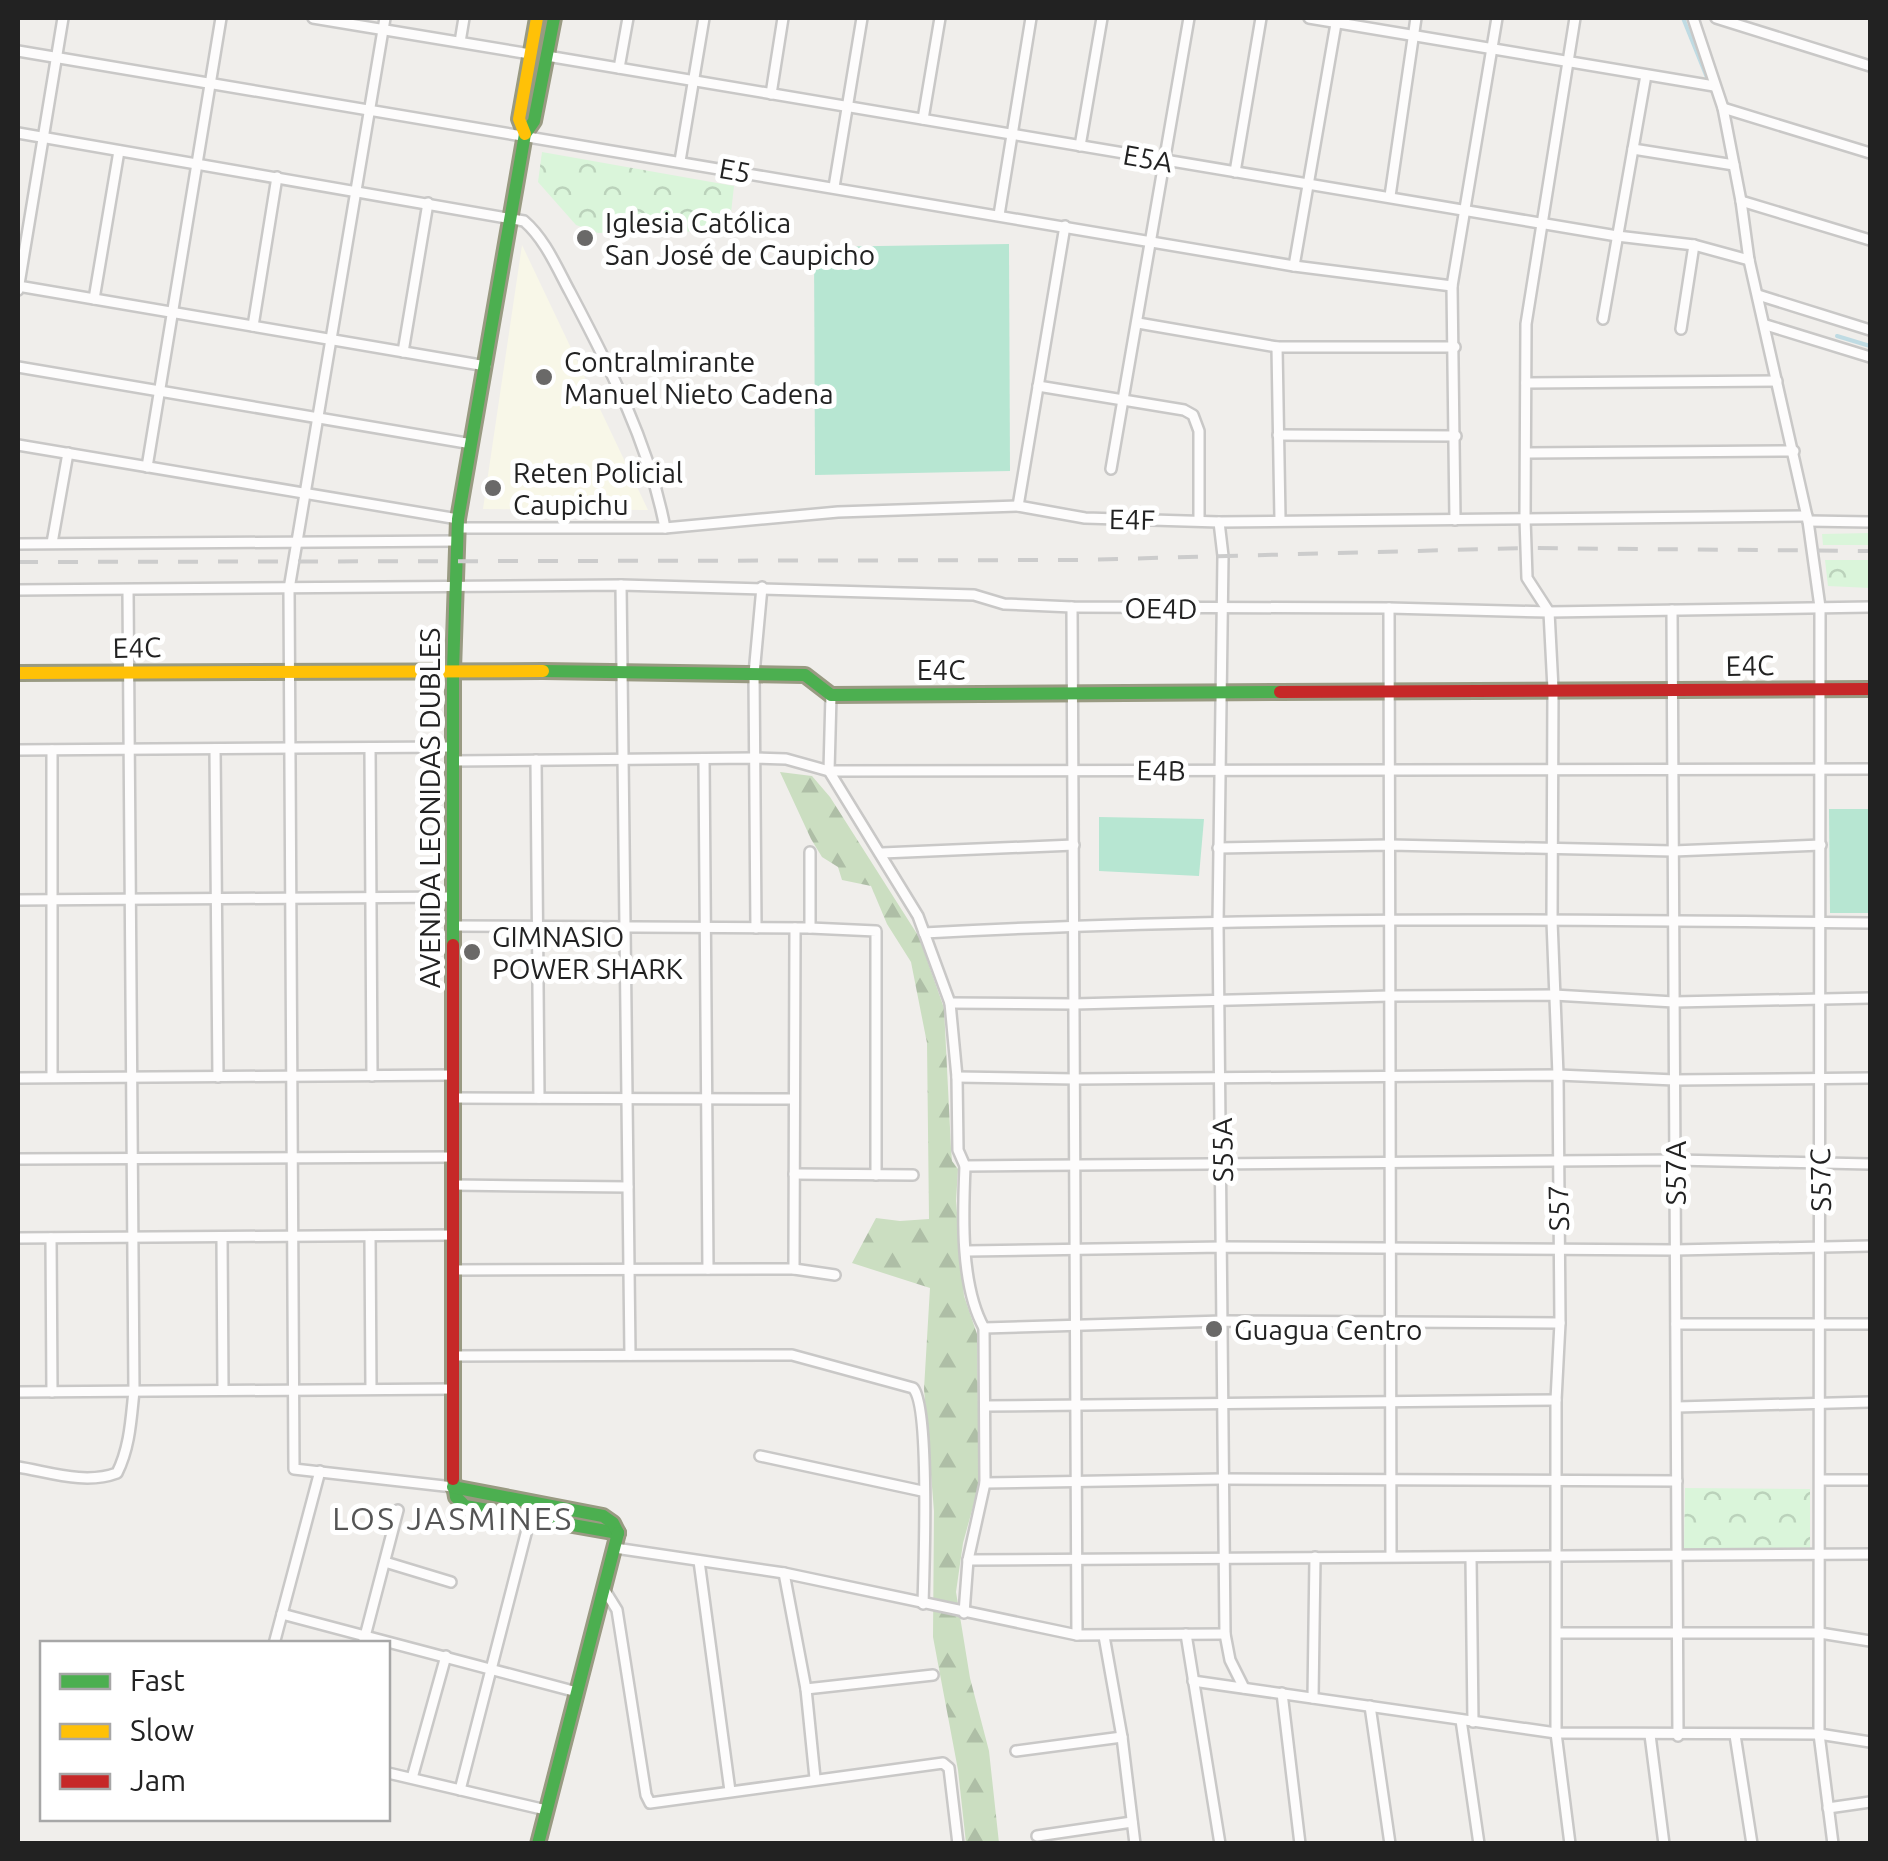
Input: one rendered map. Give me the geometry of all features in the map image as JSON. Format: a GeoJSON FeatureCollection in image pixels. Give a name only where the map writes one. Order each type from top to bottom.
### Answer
{"type":"FeatureCollection","features":[{"type":"Feature","properties":{"kind":"main road","name":"AVENIDA LEONIDAS DUBLES"},"geometry":{"type":"LineString","coordinates":[[525,134],[519,120],[536,18]]}},
{"type":"Feature","properties":{"kind":"main road","name":"AVENIDA LEONIDAS DUBLES"},"geometry":{"type":"LineString","coordinates":[[453,1488],[453,670],[458,529],[525,134],[534,121],[554,18]]}},
{"type":"Feature","properties":{"kind":"main road","name":"E4C"},"geometry":{"type":"LineString","coordinates":[[18,674],[453,670],[754,674],[804,676],[831,695],[1870,689]]}},
{"type":"Feature","properties":{"kind":"main road"},"geometry":{"type":"LineString","coordinates":[[538,1844],[618,1532],[603,1516],[459,1486],[453,1488],[466,1506],[608,1534],[618,1532]]}},
{"type":"Feature","properties":{"kind":"street"},"geometry":{"type":"LineString","coordinates":[[63,18],[18,288],[486,366]]}},
{"type":"Feature","properties":{"kind":"street"},"geometry":{"type":"LineString","coordinates":[[147,467],[222,18]]}},
{"type":"Feature","properties":{"kind":"street"},"geometry":{"type":"LineString","coordinates":[[313,18],[530,54]]}},
{"type":"Feature","properties":{"kind":"street"},"geometry":{"type":"LineString","coordinates":[[385,18],[289,588],[294,1469],[453,1488]]}},
{"type":"Feature","properties":{"kind":"street"},"geometry":{"type":"LineString","coordinates":[[460,42],[464,18]]}},
{"type":"Feature","properties":{"kind":"street"},"geometry":{"type":"LineString","coordinates":[[619,68],[628,18]]}},
{"type":"Feature","properties":{"kind":"street"},"geometry":{"type":"LineString","coordinates":[[680,161],[704,18]]}},
{"type":"Feature","properties":{"kind":"street"},"geometry":{"type":"LineString","coordinates":[[770,94],[783,18]]}},
{"type":"Feature","properties":{"kind":"street"},"geometry":{"type":"LineString","coordinates":[[834,186],[862,18]]}},
{"type":"Feature","properties":{"kind":"street"},"geometry":{"type":"LineString","coordinates":[[922,120],[940,18]]}},
{"type":"Feature","properties":{"kind":"street"},"geometry":{"type":"LineString","coordinates":[[999,214],[1032,18]]}},
{"type":"Feature","properties":{"kind":"street"},"geometry":{"type":"LineString","coordinates":[[1080,146],[1102,18]]}},
{"type":"Feature","properties":{"kind":"street"},"geometry":{"type":"LineString","coordinates":[[1111,469],[1189,18]]}},
{"type":"Feature","properties":{"kind":"street"},"geometry":{"type":"LineString","coordinates":[[1236,172],[1262,18]]}},
{"type":"Feature","properties":{"kind":"street"},"geometry":{"type":"LineString","coordinates":[[1309,18],[1714,86]]}},
{"type":"Feature","properties":{"kind":"street"},"geometry":{"type":"LineString","coordinates":[[1390,196],[1416,18]]}},
{"type":"Feature","properties":{"kind":"street"},"geometry":{"type":"LineString","coordinates":[[1455,520],[1452,286],[1498,18]]}},
{"type":"Feature","properties":{"kind":"street"},"geometry":{"type":"LineString","coordinates":[[1549,612],[1526,578],[1526,324],[1574,18]]}},
{"type":"Feature","properties":{"kind":"street","name":"S57C"},"geometry":{"type":"LineString","coordinates":[[1693,18],[1723,108],[1742,200],[1749,260],[1808,518],[1820,608],[1819,1734],[1833,1844]]}},
{"type":"Feature","properties":{"kind":"street"},"geometry":{"type":"LineString","coordinates":[[1716,18],[1870,66]]}},
{"type":"Feature","properties":{"kind":"street"},"geometry":{"type":"LineString","coordinates":[[1294,266],[1336,20]]}},
{"type":"Feature","properties":{"kind":"street","name":"E5"},"geometry":{"type":"LineString","coordinates":[[18,51],[1294,266],[1452,286]]}},
{"type":"Feature","properties":{"kind":"street","name":"E5A"},"geometry":{"type":"LineString","coordinates":[[547,56],[1618,236],[1694,245],[1749,260]]}},
{"type":"Feature","properties":{"kind":"street"},"geometry":{"type":"LineString","coordinates":[[1603,319],[1646,74]]}},
{"type":"Feature","properties":{"kind":"street"},"geometry":{"type":"LineString","coordinates":[[1723,108],[1870,153]]}},
{"type":"Feature","properties":{"kind":"street"},"geometry":{"type":"LineString","coordinates":[[18,133],[524,220],[535,232],[618,385],[656,490],[664,528]]}},
{"type":"Feature","properties":{"kind":"street"},"geometry":{"type":"LineString","coordinates":[[1633,149],[1734,166]]}},
{"type":"Feature","properties":{"kind":"street"},"geometry":{"type":"LineString","coordinates":[[94,300],[119,151]]}},
{"type":"Feature","properties":{"kind":"street"},"geometry":{"type":"LineString","coordinates":[[252,326],[277,177]]}},
{"type":"Feature","properties":{"kind":"street"},"geometry":{"type":"LineString","coordinates":[[1742,200],[1870,240]]}},
{"type":"Feature","properties":{"kind":"street"},"geometry":{"type":"LineString","coordinates":[[403,352],[428,203]]}},
{"type":"Feature","properties":{"kind":"street"},"geometry":{"type":"LineString","coordinates":[[1018,506],[1064,226]]}},
{"type":"Feature","properties":{"kind":"street"},"geometry":{"type":"LineString","coordinates":[[1682,329],[1694,245]]}},
{"type":"Feature","properties":{"kind":"street"},"geometry":{"type":"LineString","coordinates":[[1758,295],[1870,330]]}},
{"type":"Feature","properties":{"kind":"street"},"geometry":{"type":"LineString","coordinates":[[1138,323],[1277,347],[1455,347]]}},
{"type":"Feature","properties":{"kind":"street"},"geometry":{"type":"LineString","coordinates":[[1766,325],[1870,357]]}},
{"type":"Feature","properties":{"kind":"street"},"geometry":{"type":"LineString","coordinates":[[1277,347],[1280,519]]}},
{"type":"Feature","properties":{"kind":"street"},"geometry":{"type":"LineString","coordinates":[[18,367],[472,444]]}},
{"type":"Feature","properties":{"kind":"street"},"geometry":{"type":"LineString","coordinates":[[1526,383],[1776,381]]}},
{"type":"Feature","properties":{"kind":"street"},"geometry":{"type":"LineString","coordinates":[[1038,386],[1184,410],[1193,415],[1199,430],[1199,520]]}},
{"type":"Feature","properties":{"kind":"street"},"geometry":{"type":"LineString","coordinates":[[1278,435],[1456,436]]}},
{"type":"Feature","properties":{"kind":"street","name":"E4F"},"geometry":{"type":"LineString","coordinates":[[18,445],[306,494],[458,529],[664,528],[838,512],[1018,506],[1085,518],[1220,522],[1525,518],[1808,518],[1870,522]]}},
{"type":"Feature","properties":{"kind":"street"},"geometry":{"type":"LineString","coordinates":[[1528,454],[1794,451]]}},
{"type":"Feature","properties":{"kind":"street"},"geometry":{"type":"LineString","coordinates":[[52,544],[68,454]]}},
{"type":"Feature","properties":{"kind":"street","name":"S55A"},"geometry":{"type":"LineString","coordinates":[[1220,522],[1223,556],[1218,924],[1225,1634],[1230,1660],[1244,1688]]}},
{"type":"Feature","properties":{"kind":"street"},"geometry":{"type":"LineString","coordinates":[[18,544],[294,542],[458,529]]}},
{"type":"Feature","properties":{"kind":"street"},"geometry":{"type":"LineString","coordinates":[[621,585],[630,1356]]}},
{"type":"Feature","properties":{"kind":"street","name":"OE4D"},"geometry":{"type":"LineString","coordinates":[[18,590],[621,585],[974,595],[1004,604],[1072,607],[1549,612],[1870,607]]}},
{"type":"Feature","properties":{"kind":"street"},"geometry":{"type":"LineString","coordinates":[[756,928],[754,674],[762,587]]}},
{"type":"Feature","properties":{"kind":"street"},"geometry":{"type":"LineString","coordinates":[[18,1466],[80,1478],[116,1473],[125,1456],[134,1391],[128,590]]}},
{"type":"Feature","properties":{"kind":"street"},"geometry":{"type":"LineString","coordinates":[[1072,607],[1077,1635]]}},
{"type":"Feature","properties":{"kind":"street"},"geometry":{"type":"LineString","coordinates":[[1389,608],[1391,1556]]}},
{"type":"Feature","properties":{"kind":"street","name":"S57A"},"geometry":{"type":"LineString","coordinates":[[1672,610],[1678,1736]]}},
{"type":"Feature","properties":{"kind":"street","name":"S57"},"geometry":{"type":"LineString","coordinates":[[1549,612],[1560,1323],[1555,1478],[1556,1734],[1570,1844]]}},
{"type":"Feature","properties":{"kind":"street"},"geometry":{"type":"LineString","coordinates":[[831,695],[829,771],[882,853],[924,933],[950,1003],[967,1251],[972,1296],[984,1328],[985,1483],[968,1560],[964,1613]]}},
{"type":"Feature","properties":{"kind":"street"},"geometry":{"type":"LineString","coordinates":[[370,748],[372,1076]]}},
{"type":"Feature","properties":{"kind":"street","name":"E4B"},"geometry":{"type":"LineString","coordinates":[[18,750],[370,748],[536,760],[754,758],[786,760],[829,771],[1870,769]]}},
{"type":"Feature","properties":{"kind":"street"},"geometry":{"type":"LineString","coordinates":[[215,749],[218,1077]]}},
{"type":"Feature","properties":{"kind":"street"},"geometry":{"type":"LineString","coordinates":[[52,750],[52,1077]]}},
{"type":"Feature","properties":{"kind":"street"},"geometry":{"type":"LineString","coordinates":[[704,758],[708,1269]]}},
{"type":"Feature","properties":{"kind":"street"},"geometry":{"type":"LineString","coordinates":[[536,760],[540,1098]]}},
{"type":"Feature","properties":{"kind":"street"},"geometry":{"type":"LineString","coordinates":[[1218,848],[1390,844],[1673,850],[1820,845]]}},
{"type":"Feature","properties":{"kind":"street"},"geometry":{"type":"LineString","coordinates":[[882,853],[1074,845]]}},
{"type":"Feature","properties":{"kind":"street"},"geometry":{"type":"LineString","coordinates":[[810,852],[810,928]]}},
{"type":"Feature","properties":{"kind":"street"},"geometry":{"type":"LineString","coordinates":[[18,900],[454,897]]}},
{"type":"Feature","properties":{"kind":"street"},"geometry":{"type":"LineString","coordinates":[[924,933],[1074,925],[1390,921],[1870,922]]}},
{"type":"Feature","properties":{"kind":"street"},"geometry":{"type":"LineString","coordinates":[[454,926],[873,930],[877,936],[876,1175]]}},
{"type":"Feature","properties":{"kind":"street"},"geometry":{"type":"LineString","coordinates":[[794,1269],[795,928]]}},
{"type":"Feature","properties":{"kind":"street"},"geometry":{"type":"LineString","coordinates":[[950,1003],[1554,995],[1674,1002],[1870,998]]}},
{"type":"Feature","properties":{"kind":"street"},"geometry":{"type":"LineString","coordinates":[[18,1078],[454,1075]]}},
{"type":"Feature","properties":{"kind":"street"},"geometry":{"type":"LineString","coordinates":[[957,1077],[1870,1078]]}},
{"type":"Feature","properties":{"kind":"street"},"geometry":{"type":"LineString","coordinates":[[454,1098],[793,1099]]}},
{"type":"Feature","properties":{"kind":"street"},"geometry":{"type":"LineString","coordinates":[[18,1160],[454,1156]]}},
{"type":"Feature","properties":{"kind":"street"},"geometry":{"type":"LineString","coordinates":[[964,1166],[1675,1160],[1870,1164]]}},
{"type":"Feature","properties":{"kind":"street"},"geometry":{"type":"LineString","coordinates":[[794,1174],[912,1176]]}},
{"type":"Feature","properties":{"kind":"street"},"geometry":{"type":"LineString","coordinates":[[453,1185],[628,1187]]}},
{"type":"Feature","properties":{"kind":"street"},"geometry":{"type":"LineString","coordinates":[[370,1236],[371,1389]]}},
{"type":"Feature","properties":{"kind":"street"},"geometry":{"type":"LineString","coordinates":[[18,1238],[454,1236]]}},
{"type":"Feature","properties":{"kind":"street"},"geometry":{"type":"LineString","coordinates":[[222,1237],[222,1390]]}},
{"type":"Feature","properties":{"kind":"street"},"geometry":{"type":"LineString","coordinates":[[51,1238],[52,1392]]}},
{"type":"Feature","properties":{"kind":"street"},"geometry":{"type":"LineString","coordinates":[[967,1251],[1870,1246]]}},
{"type":"Feature","properties":{"kind":"street"},"geometry":{"type":"LineString","coordinates":[[454,1270],[794,1269],[835,1275]]}},
{"type":"Feature","properties":{"kind":"street"},"geometry":{"type":"LineString","coordinates":[[984,1328],[1223,1321],[1560,1323]]}},
{"type":"Feature","properties":{"kind":"street"},"geometry":{"type":"LineString","coordinates":[[1676,1324],[1870,1324]]}},
{"type":"Feature","properties":{"kind":"street"},"geometry":{"type":"LineString","coordinates":[[454,1356],[792,1355],[913,1388],[918,1392],[923,1439],[923,1604]]}},
{"type":"Feature","properties":{"kind":"street"},"geometry":{"type":"LineString","coordinates":[[18,1392],[454,1389]]}},
{"type":"Feature","properties":{"kind":"street"},"geometry":{"type":"LineString","coordinates":[[984,1406],[1556,1400]]}},
{"type":"Feature","properties":{"kind":"street"},"geometry":{"type":"LineString","coordinates":[[1676,1407],[1870,1402]]}},
{"type":"Feature","properties":{"kind":"street"},"geometry":{"type":"LineString","coordinates":[[760,1456],[922,1491]]}},
{"type":"Feature","properties":{"kind":"street"},"geometry":{"type":"LineString","coordinates":[[275,1641],[320,1470]]}},
{"type":"Feature","properties":{"kind":"street"},"geometry":{"type":"LineString","coordinates":[[985,1483],[1222,1478],[1677,1481]]}},
{"type":"Feature","properties":{"kind":"street"},"geometry":{"type":"LineString","coordinates":[[1820,1480],[1870,1480]]}},
{"type":"Feature","properties":{"kind":"street"},"geometry":{"type":"LineString","coordinates":[[282,1614],[364,1640],[398,1510]]}},
{"type":"Feature","properties":{"kind":"street"},"geometry":{"type":"LineString","coordinates":[[460,1790],[530,1518]]}},
{"type":"Feature","properties":{"kind":"street"},"geometry":{"type":"LineString","coordinates":[[615,1548],[784,1573],[1077,1635],[1225,1634]]}},
{"type":"Feature","properties":{"kind":"street"},"geometry":{"type":"LineString","coordinates":[[968,1560],[1870,1554]]}},
{"type":"Feature","properties":{"kind":"street"},"geometry":{"type":"LineString","coordinates":[[1314,1698],[1315,1558]]}},
{"type":"Feature","properties":{"kind":"street"},"geometry":{"type":"LineString","coordinates":[[1471,1558],[1473,1722]]}},
{"type":"Feature","properties":{"kind":"street"},"geometry":{"type":"LineString","coordinates":[[384,1562],[451,1582]]}},
{"type":"Feature","properties":{"kind":"street"},"geometry":{"type":"LineString","coordinates":[[699,1562],[730,1791]]}},
{"type":"Feature","properties":{"kind":"street"},"geometry":{"type":"LineString","coordinates":[[784,1573],[806,1689],[816,1778]]}},
{"type":"Feature","properties":{"kind":"street"},"geometry":{"type":"LineString","coordinates":[[604,1589],[617,1610],[650,1803],[816,1778],[946,1764],[958,1844]]}},
{"type":"Feature","properties":{"kind":"street"},"geometry":{"type":"LineString","coordinates":[[1558,1633],[1820,1633],[1870,1638]]}},
{"type":"Feature","properties":{"kind":"street"},"geometry":{"type":"LineString","coordinates":[[1186,1634],[1220,1844]]}},
{"type":"Feature","properties":{"kind":"street"},"geometry":{"type":"LineString","coordinates":[[1104,1636],[1122,1736],[1135,1844]]}},
{"type":"Feature","properties":{"kind":"street"},"geometry":{"type":"LineString","coordinates":[[390,1645],[446,1656],[577,1692]]}},
{"type":"Feature","properties":{"kind":"street"},"geometry":{"type":"LineString","coordinates":[[412,1778],[446,1656]]}},
{"type":"Feature","properties":{"kind":"street"},"geometry":{"type":"LineString","coordinates":[[806,1689],[933,1675]]}},
{"type":"Feature","properties":{"kind":"street"},"geometry":{"type":"LineString","coordinates":[[1194,1681],[1556,1734],[1819,1734],[1870,1742]]}},
{"type":"Feature","properties":{"kind":"street"},"geometry":{"type":"LineString","coordinates":[[1282,1694],[1300,1844]]}},
{"type":"Feature","properties":{"kind":"street"},"geometry":{"type":"LineString","coordinates":[[1370,1706],[1390,1844]]}},
{"type":"Feature","properties":{"kind":"street"},"geometry":{"type":"LineString","coordinates":[[1461,1720],[1479,1844]]}},
{"type":"Feature","properties":{"kind":"street"},"geometry":{"type":"LineString","coordinates":[[1650,1734],[1664,1844]]}},
{"type":"Feature","properties":{"kind":"street"},"geometry":{"type":"LineString","coordinates":[[1735,1735],[1752,1844]]}},
{"type":"Feature","properties":{"kind":"street"},"geometry":{"type":"LineString","coordinates":[[1016,1751],[1122,1736]]}},
{"type":"Feature","properties":{"kind":"street"},"geometry":{"type":"LineString","coordinates":[[390,1773],[546,1810]]}},
{"type":"Feature","properties":{"kind":"street"},"geometry":{"type":"LineString","coordinates":[[1828,1808],[1870,1802]]}},
{"type":"Feature","properties":{"kind":"street"},"geometry":{"type":"LineString","coordinates":[[1037,1836],[1132,1822]]}},
{"type":"Feature","properties":{"kind":"shaded area","name":"Contralmirante Manuel Nieto Cadena"},"geometry":{"type":"Polygon","coordinates":[[[522,245],[648,510],[483,509],[522,245]]]}},
{"type":"Feature","properties":{"kind":"green space"},"geometry":{"type":"Polygon","coordinates":[[[542,152],[734,186],[729,231],[598,233],[576,225],[538,182],[542,152]]]}},
{"type":"Feature","properties":{"kind":"green space"},"geometry":{"type":"Polygon","coordinates":[[[1009,244],[1010,471],[815,475],[814,247],[1009,244]]]}},
{"type":"Feature","properties":{"kind":"green space"},"geometry":{"type":"Polygon","coordinates":[[[1870,533],[1870,545],[1823,545],[1822,534],[1870,533]]]}},
{"type":"Feature","properties":{"kind":"green space"},"geometry":{"type":"Polygon","coordinates":[[[1825,560],[1870,560],[1870,588],[1828,586],[1825,560]]]}},
{"type":"Feature","properties":{"kind":"green space"},"geometry":{"type":"Polygon","coordinates":[[[780,772],[812,776],[830,797],[919,937],[944,1008],[964,1296],[977,1334],[979,1485],[963,1543],[956,1592],[970,1678],[989,1751],[999,1843],[966,1843],[958,1770],[933,1637],[934,1511],[924,1389],[930,1288],[852,1263],[876,1218],[929,1219],[927,1043],[911,962],[887,924],[871,886],[842,880],[838,867],[822,857],[780,772]]]}},
{"type":"Feature","properties":{"kind":"green space"},"geometry":{"type":"Polygon","coordinates":[[[1829,809],[1870,809],[1870,913],[1830,913],[1829,809]]]}},
{"type":"Feature","properties":{"kind":"green space"},"geometry":{"type":"Polygon","coordinates":[[[1099,817],[1204,819],[1199,876],[1099,871],[1099,817]]]}},
{"type":"Feature","properties":{"kind":"green space"},"geometry":{"type":"Polygon","coordinates":[[[1685,1488],[1810,1489],[1810,1550],[1684,1549],[1685,1488]]]}},
{"type":"Feature","properties":{"kind":"waterway"},"geometry":{"type":"LineString","coordinates":[[1683,18],[1708,80]]}},
{"type":"Feature","properties":{"kind":"waterway"},"geometry":{"type":"LineString","coordinates":[[1837,336],[1870,346]]}},
{"type":"Feature","properties":{"kind":"railway"},"geometry":{"type":"LineString","coordinates":[[18,562],[1078,560],[1525,548],[1870,551]]}},
{"type":"Feature","properties":{"kind":"traffic: fast"},"geometry":{"type":"LineString","coordinates":[[453,945],[453,670],[458,519],[525,134],[534,121],[554,18]]}},
{"type":"Feature","properties":{"kind":"traffic: fast"},"geometry":{"type":"LineString","coordinates":[[543,671],[805,675],[831,695],[1280,692]]}},
{"type":"Feature","properties":{"kind":"traffic: fast"},"geometry":{"type":"LineString","coordinates":[[453,1479],[456,1497],[465,1506],[618,1533]]}},
{"type":"Feature","properties":{"kind":"traffic: fast"},"geometry":{"type":"LineString","coordinates":[[453,1487],[603,1516],[618,1533]]}},
{"type":"Feature","properties":{"kind":"traffic: fast"},"geometry":{"type":"LineString","coordinates":[[538,1844],[618,1533]]}},
{"type":"Feature","properties":{"kind":"traffic: slow"},"geometry":{"type":"LineString","coordinates":[[525,134],[519,119],[537,18]]}},
{"type":"Feature","properties":{"kind":"traffic: slow"},"geometry":{"type":"LineString","coordinates":[[18,673],[543,671]]}},
{"type":"Feature","properties":{"kind":"traffic: jam"},"geometry":{"type":"LineString","coordinates":[[1280,692],[1870,689]]}},
{"type":"Feature","properties":{"kind":"traffic: jam"},"geometry":{"type":"LineString","coordinates":[[453,945],[453,1479]]}},
{"type":"Feature","properties":{"kind":"place","name":"Iglesia Católica San José de Caupicho"},"geometry":{"type":"Point","coordinates":[585,238]}},
{"type":"Feature","properties":{"kind":"place","name":"Contralmirante Manuel Nieto Cadena"},"geometry":{"type":"Point","coordinates":[544,377]}},
{"type":"Feature","properties":{"kind":"place","name":"Reten Policial Caupichu"},"geometry":{"type":"Point","coordinates":[493,488]}},
{"type":"Feature","properties":{"kind":"place","name":"GIMNASIO POWER SHARK"},"geometry":{"type":"Point","coordinates":[472,952]}},
{"type":"Feature","properties":{"kind":"place","name":"Guagua Centro"},"geometry":{"type":"Point","coordinates":[1214,1329]}},
{"type":"Feature","properties":{"kind":"district","name":"LOS JASMINES"},"geometry":{"type":"Point","coordinates":[453,1518]}}]}
